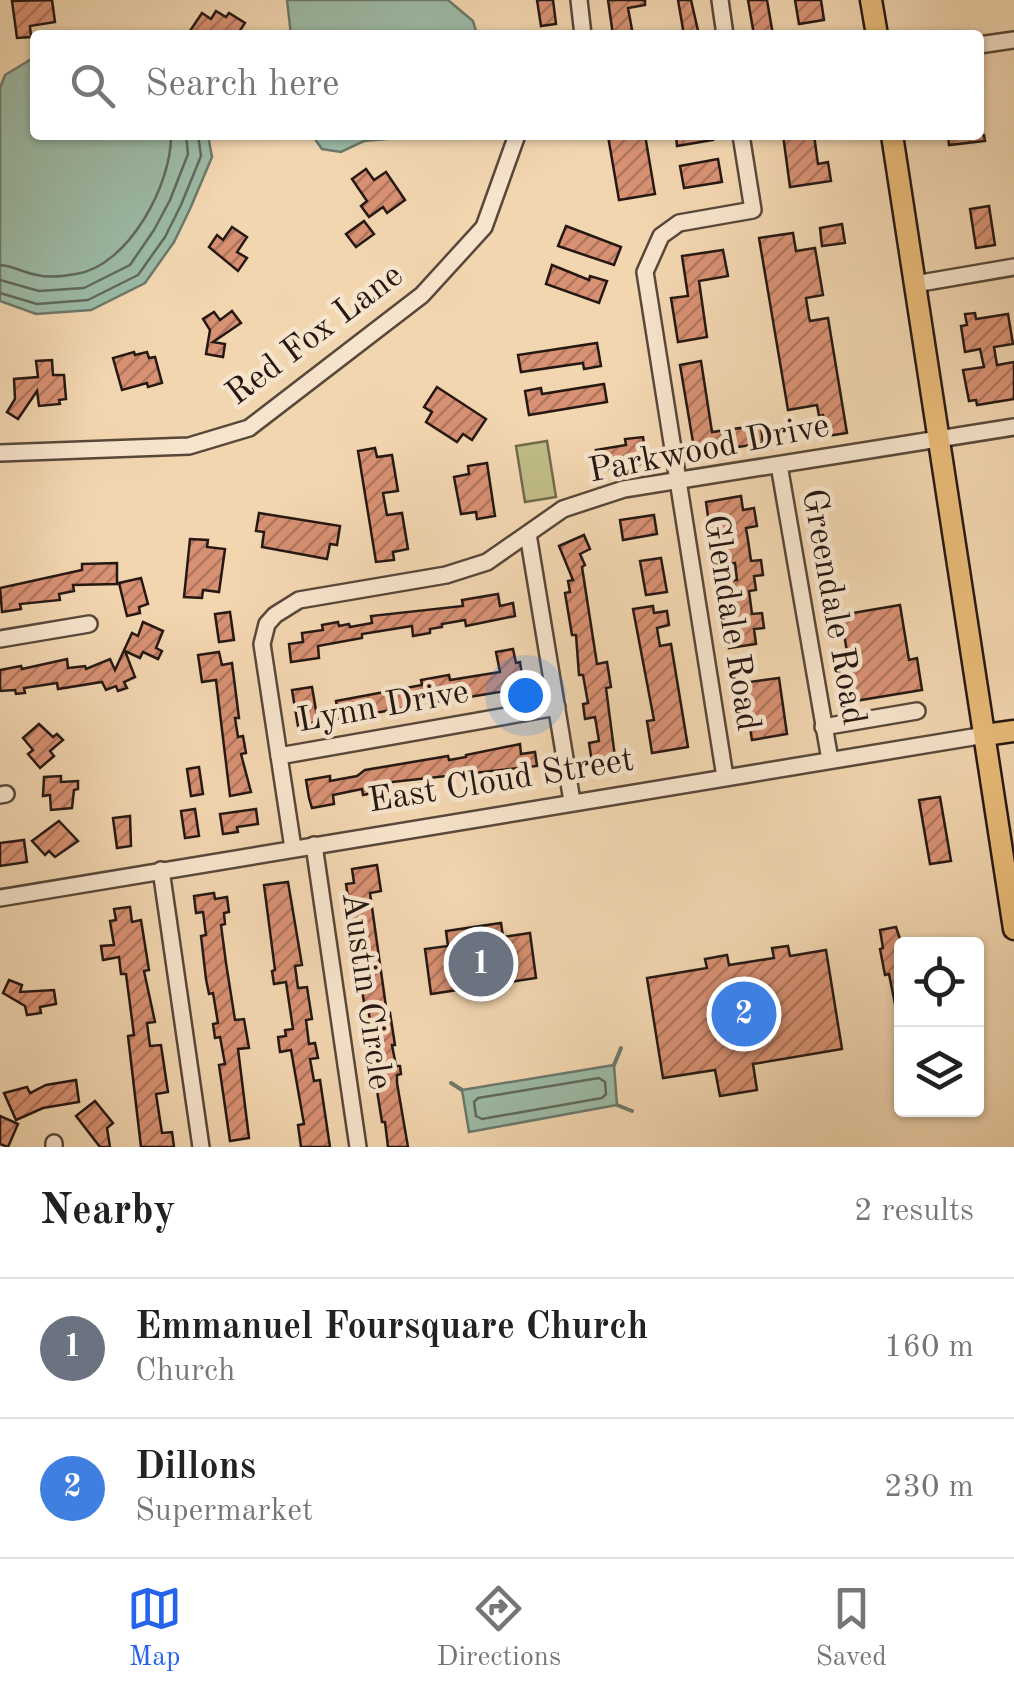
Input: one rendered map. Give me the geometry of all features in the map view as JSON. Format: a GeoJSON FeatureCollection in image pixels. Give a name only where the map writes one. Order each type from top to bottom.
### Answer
{"type":"FeatureCollection","features":[{"type":"Feature","properties":{"kind":"main road"},"geometry":{"type":"LineString","coordinates":[[871,0],[875,30]]}},
{"type":"Feature","properties":{"kind":"main road"},"geometry":{"type":"LineString","coordinates":[[893,140],[1014,930]]}},
{"type":"Feature","properties":{"kind":"main road","name":"East Cloud Street"},"geometry":{"type":"LineString","coordinates":[[985,735],[1014,731]]}},
{"type":"Feature","properties":{"kind":"street"},"geometry":{"type":"LineString","coordinates":[[579,0],[582,30]]}},
{"type":"Feature","properties":{"kind":"street"},"geometry":{"type":"LineString","coordinates":[[720,0],[725,30]]}},
{"type":"Feature","properties":{"kind":"street"},"geometry":{"type":"LineString","coordinates":[[984,45],[1014,40]]}},
{"type":"Feature","properties":{"kind":"street","name":"Red Fox Lane"},"geometry":{"type":"LineString","coordinates":[[0,454],[189,446],[248,428],[422,294],[460,254],[484,227],[515,140]]}},
{"type":"Feature","properties":{"kind":"street","name":"Glendale Road"},"geometry":{"type":"LineString","coordinates":[[725,778],[645,272],[661,236],[679,223],[752,210],[742,140]]}},
{"type":"Feature","properties":{"kind":"street"},"geometry":{"type":"LineString","coordinates":[[915,284],[1014,267]]}},
{"type":"Feature","properties":{"kind":"street","name":"Parkwood Drive"},"geometry":{"type":"LineString","coordinates":[[293,848],[262,656],[263,635],[274,615],[299,600],[446,575],[488,562],[563,509],[624,488],[1014,427]]}},
{"type":"Feature","properties":{"kind":"street","name":"Greendale Road"},"geometry":{"type":"LineString","coordinates":[[779,465],[830,760]]}},
{"type":"Feature","properties":{"kind":"street"},"geometry":{"type":"LineString","coordinates":[[528,534],[572,801]]}},
{"type":"Feature","properties":{"kind":"street"},"geometry":{"type":"LineString","coordinates":[[0,638],[90,624]]}},
{"type":"Feature","properties":{"kind":"street","name":"Lynn Drive"},"geometry":{"type":"LineString","coordinates":[[279,756],[557,706]]}},
{"type":"Feature","properties":{"kind":"street"},"geometry":{"type":"LineString","coordinates":[[823,727],[917,711]]}},
{"type":"Feature","properties":{"kind":"street","name":"East Cloud Street"},"geometry":{"type":"LineString","coordinates":[[0,898],[985,735]]}},
{"type":"Feature","properties":{"kind":"street","name":"Austin Circle"},"geometry":{"type":"LineString","coordinates":[[314,844],[358,1147]]}},
{"type":"Feature","properties":{"kind":"street"},"geometry":{"type":"LineString","coordinates":[[160,870],[202,1147]]}},
{"type":"Feature","properties":{"kind":"shaded area"},"geometry":{"type":"Polygon","coordinates":[[[547,441],[556,497],[525,502],[516,446],[547,441]]]}},
{"type":"Feature","properties":{"kind":"water"},"geometry":{"type":"Polygon","coordinates":[[[287,0],[448,0],[473,21],[476,30],[290,30],[287,0]]]}},
{"type":"Feature","properties":{"kind":"water"},"geometry":{"type":"Polygon","coordinates":[[[30,60],[30,140],[209,140],[212,157],[190,209],[174,242],[145,283],[91,310],[36,314],[0,301],[0,88],[5,75],[30,60]]]}},
{"type":"Feature","properties":{"kind":"water"},"geometry":{"type":"Polygon","coordinates":[[[316,140],[376,140],[341,152],[322,149],[316,140]]]}},
{"type":"Feature","properties":{"kind":"water"},"geometry":{"type":"Polygon","coordinates":[[[614,1065],[617,1105],[469,1132],[462,1090],[614,1065]]]}},
{"type":"Feature","properties":{"kind":"building"},"geometry":{"type":"Polygon","coordinates":[[[52,0],[55,22],[30,26],[30,37],[17,38],[12,1],[52,0]]]}},
{"type":"Feature","properties":{"kind":"building"},"geometry":{"type":"Polygon","coordinates":[[[537,0],[553,0],[556,24],[541,26],[537,0]]]}},
{"type":"Feature","properties":{"kind":"building"},"geometry":{"type":"Polygon","coordinates":[[[608,0],[645,0],[645,5],[628,8],[632,30],[612,30],[608,0]]]}},
{"type":"Feature","properties":{"kind":"building"},"geometry":{"type":"Polygon","coordinates":[[[678,0],[691,0],[698,30],[683,30],[678,0]]]}},
{"type":"Feature","properties":{"kind":"building"},"geometry":{"type":"Polygon","coordinates":[[[748,0],[767,0],[772,30],[753,30],[748,0]]]}},
{"type":"Feature","properties":{"kind":"building"},"geometry":{"type":"Polygon","coordinates":[[[795,0],[821,0],[824,20],[799,24],[795,0]]]}},
{"type":"Feature","properties":{"kind":"building"},"geometry":{"type":"Polygon","coordinates":[[[216,11],[226,17],[229,13],[245,23],[240,30],[191,30],[202,13],[211,19],[216,11]]]}},
{"type":"Feature","properties":{"kind":"building"},"geometry":{"type":"Polygon","coordinates":[[[984,135],[985,141],[949,145],[948,140],[984,140],[984,135]]]}},
{"type":"Feature","properties":{"kind":"building"},"geometry":{"type":"Polygon","coordinates":[[[609,140],[646,140],[655,194],[619,200],[609,140]]]}},
{"type":"Feature","properties":{"kind":"building"},"geometry":{"type":"Polygon","coordinates":[[[676,140],[713,140],[677,146],[676,140]]]}},
{"type":"Feature","properties":{"kind":"building"},"geometry":{"type":"Polygon","coordinates":[[[784,140],[815,140],[818,164],[828,162],[831,181],[790,187],[784,140]]]}},
{"type":"Feature","properties":{"kind":"building"},"geometry":{"type":"Polygon","coordinates":[[[718,159],[722,182],[684,188],[680,166],[718,159]]]}},
{"type":"Feature","properties":{"kind":"building"},"geometry":{"type":"Polygon","coordinates":[[[366,169],[374,180],[386,172],[405,200],[387,213],[383,207],[369,217],[361,206],[367,201],[352,179],[366,169]]]}},
{"type":"Feature","properties":{"kind":"building"},"geometry":{"type":"Polygon","coordinates":[[[989,206],[995,245],[976,248],[970,209],[989,206]]]}},
{"type":"Feature","properties":{"kind":"building"},"geometry":{"type":"Polygon","coordinates":[[[364,221],[374,234],[356,247],[346,234],[364,221]]]}},
{"type":"Feature","properties":{"kind":"building"},"geometry":{"type":"Polygon","coordinates":[[[842,224],[845,243],[822,246],[820,228],[842,224]]]}},
{"type":"Feature","properties":{"kind":"building"},"geometry":{"type":"Polygon","coordinates":[[[566,226],[621,247],[614,265],[558,246],[566,226]]]}},
{"type":"Feature","properties":{"kind":"building"},"geometry":{"type":"Polygon","coordinates":[[[232,227],[247,237],[237,252],[247,258],[238,271],[209,247],[217,235],[223,240],[232,227]]]}},
{"type":"Feature","properties":{"kind":"building"},"geometry":{"type":"Polygon","coordinates":[[[793,233],[796,251],[815,248],[823,295],[806,298],[809,317],[810,321],[828,318],[847,433],[827,436],[817,405],[788,410],[759,238],[793,233]]]}},
{"type":"Feature","properties":{"kind":"building"},"geometry":{"type":"Polygon","coordinates":[[[723,250],[728,276],[699,281],[707,337],[678,342],[671,298],[688,296],[682,256],[723,250]]]}},
{"type":"Feature","properties":{"kind":"building"},"geometry":{"type":"Polygon","coordinates":[[[552,265],[589,280],[590,276],[607,281],[599,303],[546,284],[552,265]]]}},
{"type":"Feature","properties":{"kind":"building"},"geometry":{"type":"Polygon","coordinates":[[[232,311],[241,323],[213,342],[225,344],[223,357],[206,354],[210,330],[203,319],[214,312],[220,320],[232,311]]]}},
{"type":"Feature","properties":{"kind":"building"},"geometry":{"type":"Polygon","coordinates":[[[975,313],[976,319],[1008,314],[1013,344],[994,347],[997,365],[1014,362],[1014,399],[977,405],[976,400],[969,401],[963,370],[984,367],[980,349],[965,352],[961,326],[967,325],[965,314],[975,313]]]}},
{"type":"Feature","properties":{"kind":"building"},"geometry":{"type":"Polygon","coordinates":[[[597,343],[601,366],[584,369],[583,363],[521,372],[518,355],[597,343]]]}},
{"type":"Feature","properties":{"kind":"building"},"geometry":{"type":"Polygon","coordinates":[[[147,352],[149,358],[155,357],[162,383],[122,390],[113,358],[147,352]]]}},
{"type":"Feature","properties":{"kind":"building"},"geometry":{"type":"Polygon","coordinates":[[[52,360],[53,375],[64,375],[66,399],[59,400],[60,404],[39,406],[37,391],[18,419],[7,412],[15,399],[14,379],[38,377],[36,361],[52,360]]]}},
{"type":"Feature","properties":{"kind":"building"},"geometry":{"type":"Polygon","coordinates":[[[701,361],[712,432],[761,425],[763,443],[695,454],[680,365],[701,361]]]}},
{"type":"Feature","properties":{"kind":"building"},"geometry":{"type":"Polygon","coordinates":[[[604,384],[607,402],[529,415],[525,391],[541,388],[542,394],[604,384]]]}},
{"type":"Feature","properties":{"kind":"building"},"geometry":{"type":"Polygon","coordinates":[[[437,387],[486,419],[472,440],[463,434],[457,442],[426,422],[432,412],[424,407],[437,387]]]}},
{"type":"Feature","properties":{"kind":"building"},"geometry":{"type":"Polygon","coordinates":[[[643,437],[647,463],[599,470],[596,450],[626,445],[625,439],[643,437]]]}},
{"type":"Feature","properties":{"kind":"building"},"geometry":{"type":"Polygon","coordinates":[[[375,448],[377,457],[392,455],[398,491],[383,493],[387,515],[402,513],[408,549],[393,552],[394,560],[376,562],[358,451],[375,448]]]}},
{"type":"Feature","properties":{"kind":"building"},"geometry":{"type":"Polygon","coordinates":[[[487,463],[495,516],[477,519],[476,512],[461,514],[454,477],[469,474],[468,466],[487,463]]]}},
{"type":"Feature","properties":{"kind":"building"},"geometry":{"type":"Polygon","coordinates":[[[741,496],[743,510],[754,508],[757,526],[746,528],[751,561],[761,560],[763,575],[754,576],[756,590],[749,591],[752,614],[762,613],[764,628],[754,629],[756,644],[729,648],[727,635],[738,633],[736,616],[724,617],[718,583],[737,580],[735,563],[715,566],[706,502],[741,496]]]}},
{"type":"Feature","properties":{"kind":"building"},"geometry":{"type":"Polygon","coordinates":[[[259,513],[340,526],[337,545],[330,544],[327,559],[262,547],[264,532],[256,531],[259,513]]]}},
{"type":"Feature","properties":{"kind":"building"},"geometry":{"type":"Polygon","coordinates":[[[654,515],[657,534],[623,540],[620,520],[654,515]]]}},
{"type":"Feature","properties":{"kind":"building"},"geometry":{"type":"Polygon","coordinates":[[[584,535],[590,549],[580,554],[585,565],[582,567],[597,664],[607,662],[611,687],[606,688],[616,765],[597,768],[589,743],[599,741],[595,717],[585,719],[583,704],[588,703],[583,675],[579,675],[576,635],[572,635],[565,593],[570,592],[568,581],[573,580],[559,546],[584,535]]]}},
{"type":"Feature","properties":{"kind":"building"},"geometry":{"type":"Polygon","coordinates":[[[190,539],[208,540],[207,547],[225,549],[219,592],[203,590],[202,598],[184,597],[190,539]]]}},
{"type":"Feature","properties":{"kind":"building"},"geometry":{"type":"Polygon","coordinates":[[[661,558],[667,592],[646,595],[640,561],[661,558]]]}},
{"type":"Feature","properties":{"kind":"building"},"geometry":{"type":"Polygon","coordinates":[[[117,563],[117,584],[73,585],[74,591],[59,594],[60,600],[20,604],[21,609],[2,612],[0,588],[82,570],[82,564],[117,563]]]}},
{"type":"Feature","properties":{"kind":"building"},"geometry":{"type":"Polygon","coordinates":[[[141,578],[148,604],[139,607],[140,613],[127,616],[119,583],[141,578]]]}},
{"type":"Feature","properties":{"kind":"building"},"geometry":{"type":"Polygon","coordinates":[[[498,594],[500,606],[513,603],[515,616],[466,626],[465,620],[442,624],[430,629],[430,633],[413,636],[412,626],[362,634],[362,638],[318,646],[319,658],[291,662],[289,644],[303,642],[302,633],[323,630],[322,625],[338,622],[339,626],[350,627],[372,623],[371,616],[463,606],[462,600],[498,594]]]}},
{"type":"Feature","properties":{"kind":"building"},"geometry":{"type":"Polygon","coordinates":[[[900,605],[909,660],[917,658],[922,690],[855,701],[841,615],[900,605]]]}},
{"type":"Feature","properties":{"kind":"building"},"geometry":{"type":"Polygon","coordinates":[[[653,606],[654,613],[667,611],[669,625],[657,628],[660,646],[671,644],[688,747],[652,753],[647,721],[654,720],[633,609],[653,606]]]}},
{"type":"Feature","properties":{"kind":"building"},"geometry":{"type":"Polygon","coordinates":[[[230,612],[234,640],[219,642],[215,614],[230,612]]]}},
{"type":"Feature","properties":{"kind":"building"},"geometry":{"type":"Polygon","coordinates":[[[143,622],[163,631],[156,648],[162,651],[158,659],[143,652],[140,658],[125,651],[135,677],[124,682],[127,688],[118,691],[116,686],[106,690],[102,682],[58,689],[57,683],[24,688],[25,693],[0,691],[0,670],[21,666],[22,669],[67,659],[68,668],[86,669],[110,659],[115,670],[132,633],[138,636],[143,622]]]}},
{"type":"Feature","properties":{"kind":"building"},"geometry":{"type":"Polygon","coordinates":[[[513,649],[516,663],[520,662],[524,688],[439,702],[437,692],[414,696],[416,706],[339,719],[336,701],[422,685],[421,680],[449,675],[450,680],[500,672],[496,652],[513,649]]]}},
{"type":"Feature","properties":{"kind":"building"},"geometry":{"type":"Polygon","coordinates":[[[219,652],[222,665],[232,663],[239,718],[235,718],[238,737],[243,736],[246,753],[241,754],[251,792],[230,796],[216,680],[202,682],[198,655],[219,652]]]}},
{"type":"Feature","properties":{"kind":"building"},"geometry":{"type":"Polygon","coordinates":[[[779,678],[787,734],[752,740],[746,704],[738,706],[735,684],[779,678]]]}},
{"type":"Feature","properties":{"kind":"building"},"geometry":{"type":"Polygon","coordinates":[[[312,687],[318,722],[298,726],[292,690],[312,687]]]}},
{"type":"Feature","properties":{"kind":"building"},"geometry":{"type":"Polygon","coordinates":[[[39,724],[53,737],[57,734],[63,740],[50,751],[54,756],[40,768],[28,754],[33,750],[23,738],[39,724]]]}},
{"type":"Feature","properties":{"kind":"building"},"geometry":{"type":"Polygon","coordinates":[[[520,744],[521,754],[535,752],[537,766],[383,783],[384,786],[372,788],[373,793],[363,795],[362,789],[333,795],[334,804],[312,808],[309,798],[306,780],[330,776],[330,781],[357,776],[365,770],[448,756],[449,760],[520,744]]]}},
{"type":"Feature","properties":{"kind":"building"},"geometry":{"type":"Polygon","coordinates":[[[199,767],[203,794],[191,796],[187,769],[199,767]]]}},
{"type":"Feature","properties":{"kind":"building"},"geometry":{"type":"Polygon","coordinates":[[[61,776],[61,782],[78,781],[78,789],[74,790],[72,808],[51,810],[50,795],[43,796],[44,777],[61,776]]]}},
{"type":"Feature","properties":{"kind":"building"},"geometry":{"type":"Polygon","coordinates":[[[940,797],[951,861],[930,864],[919,800],[940,797]]]}},
{"type":"Feature","properties":{"kind":"building"},"geometry":{"type":"Polygon","coordinates":[[[195,809],[199,836],[185,838],[181,811],[195,809]]]}},
{"type":"Feature","properties":{"kind":"building"},"geometry":{"type":"Polygon","coordinates":[[[256,809],[258,824],[223,834],[220,814],[256,809]]]}},
{"type":"Feature","properties":{"kind":"building"},"geometry":{"type":"Polygon","coordinates":[[[130,816],[131,846],[117,848],[113,818],[130,816]]]}},
{"type":"Feature","properties":{"kind":"building"},"geometry":{"type":"Polygon","coordinates":[[[59,821],[78,841],[55,857],[49,851],[45,855],[32,841],[59,821]]]}},
{"type":"Feature","properties":{"kind":"building"},"geometry":{"type":"Polygon","coordinates":[[[24,840],[27,862],[0,866],[0,843],[24,840]]]}},
{"type":"Feature","properties":{"kind":"building"},"geometry":{"type":"Polygon","coordinates":[[[377,865],[381,891],[370,893],[392,1045],[396,1066],[400,1066],[397,1083],[408,1147],[388,1147],[382,1122],[368,1034],[372,1033],[346,884],[354,883],[352,869],[377,865]]]}},
{"type":"Feature","properties":{"kind":"building"},"geometry":{"type":"Polygon","coordinates":[[[288,882],[302,965],[295,966],[298,988],[307,987],[312,1019],[306,1020],[309,1044],[315,1043],[318,1058],[310,1059],[314,1081],[320,1080],[330,1147],[301,1147],[298,1125],[304,1124],[291,1050],[280,1052],[278,1037],[293,1029],[286,982],[274,984],[264,885],[288,882]]]}},
{"type":"Feature","properties":{"kind":"building"},"geometry":{"type":"Polygon","coordinates":[[[214,893],[215,899],[227,897],[229,912],[224,913],[225,924],[221,925],[226,963],[235,1020],[244,1019],[249,1048],[238,1049],[249,1138],[230,1141],[219,1065],[225,1064],[220,1037],[215,1038],[213,1024],[218,1023],[213,993],[209,994],[206,979],[201,936],[206,935],[203,912],[196,913],[194,896],[214,893]]]}},
{"type":"Feature","properties":{"kind":"building"},"geometry":{"type":"Polygon","coordinates":[[[130,907],[132,922],[141,920],[149,970],[144,971],[155,1022],[147,1023],[150,1046],[161,1045],[168,1092],[156,1094],[162,1133],[172,1132],[174,1147],[141,1147],[128,1036],[134,1035],[126,974],[121,974],[119,957],[103,960],[101,946],[114,945],[110,921],[116,920],[114,909],[130,907]]]}},
{"type":"Feature","properties":{"kind":"building"},"geometry":{"type":"Polygon","coordinates":[[[501,923],[503,937],[530,933],[536,978],[431,994],[425,949],[448,946],[446,931],[501,923]]]}},
{"type":"Feature","properties":{"kind":"building"},"geometry":{"type":"Polygon","coordinates":[[[896,927],[899,937],[894,937],[894,999],[889,974],[885,975],[880,930],[896,927]]]}},
{"type":"Feature","properties":{"kind":"building"},"geometry":{"type":"Polygon","coordinates":[[[788,946],[790,956],[826,950],[842,1049],[753,1064],[757,1090],[720,1096],[715,1070],[663,1078],[647,978],[707,968],[705,959],[727,955],[729,965],[774,958],[772,948],[788,946]]]}},
{"type":"Feature","properties":{"kind":"building"},"geometry":{"type":"Polygon","coordinates":[[[9,980],[22,985],[20,992],[54,990],[56,1004],[40,1007],[41,1013],[27,1015],[25,1006],[3,993],[9,980]]]}},
{"type":"Feature","properties":{"kind":"building"},"geometry":{"type":"Polygon","coordinates":[[[76,1080],[79,1102],[43,1108],[16,1120],[4,1093],[27,1087],[30,1093],[46,1085],[76,1080]]]}},
{"type":"Feature","properties":{"kind":"building"},"geometry":{"type":"Polygon","coordinates":[[[95,1101],[113,1123],[107,1128],[110,1147],[100,1147],[76,1116],[95,1101]]]}},
{"type":"Feature","properties":{"kind":"building"},"geometry":{"type":"Polygon","coordinates":[[[0,1116],[18,1124],[8,1147],[0,1144],[0,1116]]]}},
{"type":"Feature","properties":{"kind":"waterway"},"geometry":{"type":"LineString","coordinates":[[614,1065],[621,1048]]}},
{"type":"Feature","properties":{"kind":"waterway"},"geometry":{"type":"LineString","coordinates":[[451,1083],[462,1090]]}},
{"type":"Feature","properties":{"kind":"waterway"},"geometry":{"type":"LineString","coordinates":[[617,1105],[632,1111]]}},
{"type":"Feature","properties":{"kind":"place","name":"Emmanuel Foursquare Church"},"geometry":{"type":"Point","coordinates":[481,964]}},
{"type":"Feature","properties":{"kind":"place","name":"Dillons"},"geometry":{"type":"Point","coordinates":[744,1014]}}]}
